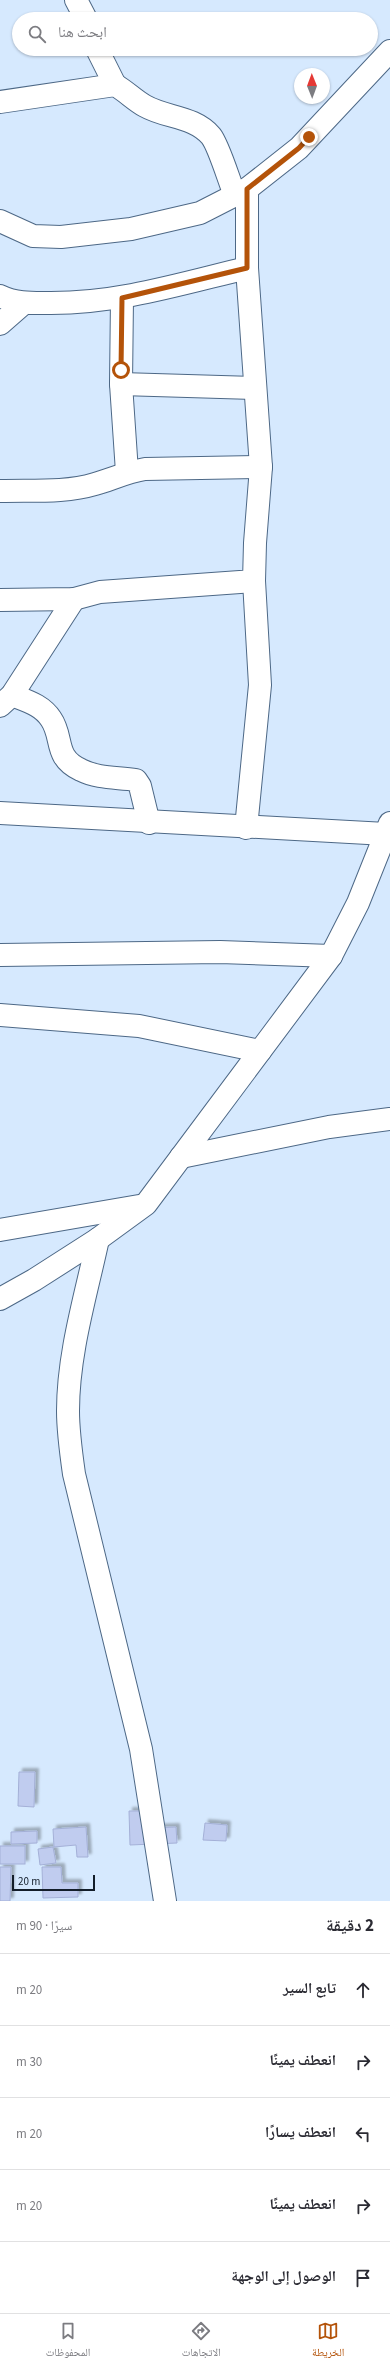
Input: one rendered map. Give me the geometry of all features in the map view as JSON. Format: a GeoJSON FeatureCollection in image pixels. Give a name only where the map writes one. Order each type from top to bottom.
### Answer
{"type":"FeatureCollection","features":[{"type":"Feature","properties":{"kind":"street"},"geometry":{"type":"LineString","coordinates":[[76,0],[82,12]]}},
{"type":"Feature","properties":{"kind":"street"},"geometry":{"type":"LineString","coordinates":[[3,225],[33,236],[62,237],[131,229],[200,213],[241,192],[299,148],[390,51]]}},
{"type":"Feature","properties":{"kind":"street"},"geometry":{"type":"LineString","coordinates":[[100,56],[115,86],[128,93],[144,106],[159,113],[200,126],[212,137],[241,192],[254,388],[261,467],[255,543],[254,581],[260,685],[246,828]]}},
{"type":"Feature","properties":{"kind":"street"},"geometry":{"type":"LineString","coordinates":[[0,102],[115,86]]}},
{"type":"Feature","properties":{"kind":"street"},"geometry":{"type":"LineString","coordinates":[[0,296],[24,303],[78,303],[122,298],[247,268]]}},
{"type":"Feature","properties":{"kind":"street"},"geometry":{"type":"LineString","coordinates":[[122,298],[121,384],[127,472]]}},
{"type":"Feature","properties":{"kind":"street"},"geometry":{"type":"LineString","coordinates":[[0,324],[24,303]]}},
{"type":"Feature","properties":{"kind":"street"},"geometry":{"type":"LineString","coordinates":[[121,384],[254,388]]}},
{"type":"Feature","properties":{"kind":"street"},"geometry":{"type":"LineString","coordinates":[[0,491],[66,489],[95,484],[127,472],[145,469],[261,467]]}},
{"type":"Feature","properties":{"kind":"street"},"geometry":{"type":"LineString","coordinates":[[0,600],[74,599],[100,592],[254,581]]}},
{"type":"Feature","properties":{"kind":"street"},"geometry":{"type":"LineString","coordinates":[[74,599],[6,701],[36,704],[51,718],[58,744],[70,763],[80,770],[101,778],[136,780],[140,786],[149,823]]}},
{"type":"Feature","properties":{"kind":"street"},"geometry":{"type":"LineString","coordinates":[[0,813],[246,828],[388,828],[358,903],[330,956],[146,1204],[98,1239],[24,1286],[0,1299]]}},
{"type":"Feature","properties":{"kind":"street"},"geometry":{"type":"LineString","coordinates":[[0,955],[220,952],[330,956]]}},
{"type":"Feature","properties":{"kind":"street"},"geometry":{"type":"LineString","coordinates":[[0,1015],[139,1026],[260,1050]]}},
{"type":"Feature","properties":{"kind":"street"},"geometry":{"type":"LineString","coordinates":[[181,1157],[329,1127],[390,1119]]}},
{"type":"Feature","properties":{"kind":"street"},"geometry":{"type":"LineString","coordinates":[[0,1230],[146,1204]]}},
{"type":"Feature","properties":{"kind":"street"},"geometry":{"type":"LineString","coordinates":[[98,1239],[72,1365],[68,1410],[70,1446],[74,1474],[141,1749],[165,1901]]}},
{"type":"Feature","properties":{"kind":"street"},"geometry":{"type":"LineString","coordinates":[[0,1314],[24,1286]]}},
{"type":"Feature","properties":{"kind":"building"},"geometry":{"type":"Polygon","coordinates":[[[19,1772],[35,1772],[34,1807],[18,1806],[19,1772]]]}},
{"type":"Feature","properties":{"kind":"building"},"geometry":{"type":"Polygon","coordinates":[[[129,1811],[144,1811],[145,1828],[176,1827],[177,1843],[130,1845],[129,1811]]]}},
{"type":"Feature","properties":{"kind":"building"},"geometry":{"type":"Polygon","coordinates":[[[205,1823],[227,1825],[226,1841],[203,1840],[205,1823]]]}},
{"type":"Feature","properties":{"kind":"building"},"geometry":{"type":"Polygon","coordinates":[[[86,1827],[88,1857],[77,1857],[76,1845],[54,1847],[53,1829],[86,1827]]]}},
{"type":"Feature","properties":{"kind":"building"},"geometry":{"type":"Polygon","coordinates":[[[37,1831],[37,1843],[11,1844],[11,1832],[37,1831]]]}},
{"type":"Feature","properties":{"kind":"building"},"geometry":{"type":"Polygon","coordinates":[[[0,1846],[25,1846],[25,1864],[0,1864],[0,1846]]]}},
{"type":"Feature","properties":{"kind":"building"},"geometry":{"type":"Polygon","coordinates":[[[53,1847],[56,1863],[40,1865],[38,1849],[53,1847]]]}},
{"type":"Feature","properties":{"kind":"building"},"geometry":{"type":"Polygon","coordinates":[[[0,1867],[11,1867],[10,1901],[0,1901],[0,1867]]]}},
{"type":"Feature","properties":{"kind":"building"},"geometry":{"type":"Polygon","coordinates":[[[42,1867],[61,1867],[62,1883],[78,1883],[78,1897],[43,1898],[42,1867]]]}},
{"type":"Feature","properties":{"kind":"route"},"geometry":{"type":"LineString","coordinates":[[121,370],[122,298],[247,268],[247,189],[299,148],[309,137]]}}]}
